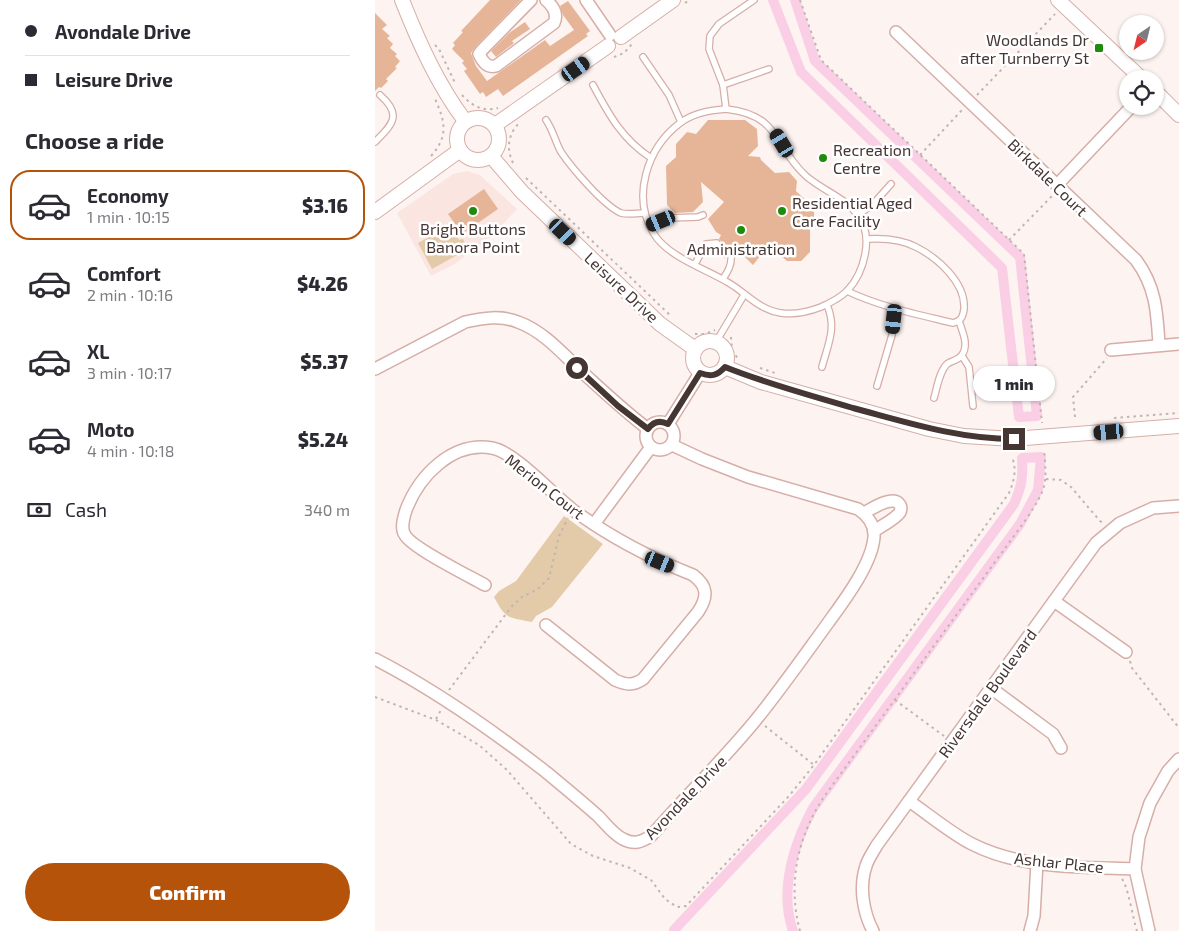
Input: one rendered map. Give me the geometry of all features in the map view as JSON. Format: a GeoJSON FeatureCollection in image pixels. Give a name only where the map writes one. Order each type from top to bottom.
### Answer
{"type":"FeatureCollection","features":[{"type":"Feature","properties":{"kind":"street"},"geometry":{"type":"LineString","coordinates":[[402,0],[432,68],[451,102],[465,122]]}},
{"type":"Feature","properties":{"kind":"street"},"geometry":{"type":"LineString","coordinates":[[531,0],[481,50],[479,54],[486,64],[492,67],[496,66],[551,27],[556,19],[551,2]]}},
{"type":"Feature","properties":{"kind":"street"},"geometry":{"type":"LineString","coordinates":[[586,0],[617,43]]}},
{"type":"Feature","properties":{"kind":"street"},"geometry":{"type":"LineString","coordinates":[[495,125],[678,2]]}},
{"type":"Feature","properties":{"kind":"street"},"geometry":{"type":"LineString","coordinates":[[1061,2],[1133,70]]}},
{"type":"Feature","properties":{"kind":"street","name":"Birkdale Court"},"geometry":{"type":"LineString","coordinates":[[896,32],[1136,260],[1145,272],[1153,290],[1157,310],[1159,345]]}},
{"type":"Feature","properties":{"kind":"street"},"geometry":{"type":"LineString","coordinates":[[1164,100],[1179,115]]}},
{"type":"Feature","properties":{"kind":"street"},"geometry":{"type":"LineString","coordinates":[[1058,186],[1124,115]]}},
{"type":"Feature","properties":{"kind":"street"},"geometry":{"type":"LineString","coordinates":[[481,117],[495,125],[500,142],[491,156],[474,160],[460,150],[457,135],[465,122],[481,117]]}},
{"type":"Feature","properties":{"kind":"street"},"geometry":{"type":"LineString","coordinates":[[375,212],[460,150]]}},
{"type":"Feature","properties":{"kind":"street","name":"Leisure Drive"},"geometry":{"type":"LineString","coordinates":[[491,156],[504,173],[529,199],[660,324],[695,349]]}},
{"type":"Feature","properties":{"kind":"street"},"geometry":{"type":"LineString","coordinates":[[375,369],[465,322],[499,317],[517,321],[533,329],[549,341],[618,406],[648,429]]}},
{"type":"Feature","properties":{"kind":"street"},"geometry":{"type":"LineString","coordinates":[[717,336],[725,350],[727,362],[725,367],[714,375],[708,376],[700,373],[692,360],[695,349],[717,336]]}},
{"type":"Feature","properties":{"kind":"street"},"geometry":{"type":"LineString","coordinates":[[1111,350],[1179,344]]}},
{"type":"Feature","properties":{"kind":"street"},"geometry":{"type":"LineString","coordinates":[[725,367],[761,382],[929,429],[965,436],[1014,439],[1179,426]]}},
{"type":"Feature","properties":{"kind":"street"},"geometry":{"type":"LineString","coordinates":[[668,424],[700,373]]}},
{"type":"Feature","properties":{"kind":"street"},"geometry":{"type":"LineString","coordinates":[[659,422],[668,424],[675,436],[672,444],[663,450],[651,448],[646,437],[648,429],[651,425],[659,422]]}},
{"type":"Feature","properties":{"kind":"street"},"geometry":{"type":"LineString","coordinates":[[672,444],[701,459],[733,472],[855,508],[864,513],[874,531],[900,512],[900,505],[896,501],[891,500],[864,513]]}},
{"type":"Feature","properties":{"kind":"street","name":"Merion Court"},"geometry":{"type":"LineString","coordinates":[[485,585],[415,546],[405,536],[403,530],[408,506],[423,478],[433,467],[461,450],[478,447],[493,448],[507,454],[572,509],[594,524],[639,552],[699,580],[704,586],[705,593],[702,606],[643,680],[631,685],[615,680],[546,626]]}},
{"type":"Feature","properties":{"kind":"street"},"geometry":{"type":"LineString","coordinates":[[594,524],[651,448]]}},
{"type":"Feature","properties":{"kind":"street"},"geometry":{"type":"LineString","coordinates":[[879,506],[888,522]]}},
{"type":"Feature","properties":{"kind":"street","name":"Riversdale Boulevard"},"geometry":{"type":"LineString","coordinates":[[873,931],[865,916],[863,889],[866,866],[877,845],[1096,543],[1120,523],[1153,508],[1179,506]]}},
{"type":"Feature","properties":{"kind":"street","name":"Avondale Drive"},"geometry":{"type":"LineString","coordinates":[[375,659],[445,700],[545,772],[589,808],[620,838],[631,843],[642,842],[651,836],[708,774],[791,675],[852,589],[868,558],[874,540],[874,531]]}},
{"type":"Feature","properties":{"kind":"street"},"geometry":{"type":"LineString","coordinates":[[1054,601],[1126,652]]}},
{"type":"Feature","properties":{"kind":"street"},"geometry":{"type":"LineString","coordinates":[[991,688],[1053,734],[1061,748]]}},
{"type":"Feature","properties":{"kind":"street"},"geometry":{"type":"LineString","coordinates":[[1149,931],[1135,869],[1139,837],[1150,802],[1168,771],[1179,759]]}},
{"type":"Feature","properties":{"kind":"street","name":"Ashlar Place"},"geometry":{"type":"LineString","coordinates":[[909,801],[971,844],[998,855],[1037,863],[1135,869]]}},
{"type":"Feature","properties":{"kind":"street"},"geometry":{"type":"LineString","coordinates":[[1030,931],[1034,916],[1037,863]]}},
{"type":"Feature","properties":{"kind":"lane"},"geometry":{"type":"LineString","coordinates":[[726,109],[723,85],[709,49],[710,36],[719,24],[754,0]]}},
{"type":"Feature","properties":{"kind":"lane"},"geometry":{"type":"LineString","coordinates":[[643,57],[669,95],[681,122]]}},
{"type":"Feature","properties":{"kind":"lane"},"geometry":{"type":"LineString","coordinates":[[723,85],[769,68]]}},
{"type":"Feature","properties":{"kind":"lane"},"geometry":{"type":"LineString","coordinates":[[593,85],[621,133],[651,158]]}},
{"type":"Feature","properties":{"kind":"lane"},"geometry":{"type":"LineString","coordinates":[[375,142],[390,127],[394,119],[392,109],[381,95]]}},
{"type":"Feature","properties":{"kind":"lane"},"geometry":{"type":"LineString","coordinates":[[726,109],[754,115],[775,132],[788,154],[806,175],[835,195],[858,215],[867,240],[865,255],[861,267],[847,291],[827,305],[798,314],[780,313],[763,308],[723,279],[663,246],[654,234],[644,213],[643,188],[651,158],[669,133],[681,122],[711,110],[726,109]]}},
{"type":"Feature","properties":{"kind":"lane"},"geometry":{"type":"LineString","coordinates":[[546,120],[551,127],[560,150],[568,162],[605,200],[623,213],[644,213]]}},
{"type":"Feature","properties":{"kind":"lane"},"geometry":{"type":"LineString","coordinates":[[858,215],[875,203],[891,184]]}},
{"type":"Feature","properties":{"kind":"lane"},"geometry":{"type":"LineString","coordinates":[[650,226],[668,218],[698,217],[703,215]]}},
{"type":"Feature","properties":{"kind":"lane"},"geometry":{"type":"LineString","coordinates":[[847,291],[895,310],[953,323],[959,321],[963,316],[963,296],[957,283],[943,267],[926,253],[907,243],[894,240],[867,240]]}},
{"type":"Feature","properties":{"kind":"lane"},"geometry":{"type":"LineString","coordinates":[[695,264],[706,244],[717,243]]}},
{"type":"Feature","properties":{"kind":"lane"},"geometry":{"type":"LineString","coordinates":[[723,279],[729,270],[731,255]]}},
{"type":"Feature","properties":{"kind":"lane"},"geometry":{"type":"LineString","coordinates":[[717,336],[744,295]]}},
{"type":"Feature","properties":{"kind":"lane"},"geometry":{"type":"LineString","coordinates":[[822,367],[833,327],[832,315],[827,305]]}},
{"type":"Feature","properties":{"kind":"lane"},"geometry":{"type":"LineString","coordinates":[[877,386],[892,335],[895,310]]}},
{"type":"Feature","properties":{"kind":"lane"},"geometry":{"type":"LineString","coordinates":[[934,398],[943,370],[948,364],[962,356],[965,348],[965,339],[959,321]]}},
{"type":"Feature","properties":{"kind":"lane"},"geometry":{"type":"LineString","coordinates":[[962,356],[969,367],[973,406]]}},
{"type":"Feature","properties":{"kind":"path"},"geometry":{"type":"LineString","coordinates":[[678,2],[690,0]]}},
{"type":"Feature","properties":{"kind":"path"},"geometry":{"type":"LineString","coordinates":[[800,0],[821,60],[1025,257],[1042,423]]}},
{"type":"Feature","properties":{"kind":"path"},"geometry":{"type":"LineString","coordinates":[[920,155],[971,102],[1061,2]]}},
{"type":"Feature","properties":{"kind":"path"},"geometry":{"type":"LineString","coordinates":[[431,42],[439,49],[458,89],[467,100],[483,108],[494,109],[501,107]]}},
{"type":"Feature","properties":{"kind":"path"},"geometry":{"type":"LineString","coordinates":[[426,160],[437,149],[444,135],[442,116],[434,97]]}},
{"type":"Feature","properties":{"kind":"path"},"geometry":{"type":"LineString","coordinates":[[517,168],[509,151],[509,141],[516,126],[524,119]]}},
{"type":"Feature","properties":{"kind":"path"},"geometry":{"type":"LineString","coordinates":[[521,173],[671,317]]}},
{"type":"Feature","properties":{"kind":"path"},"geometry":{"type":"LineString","coordinates":[[1009,240],[1058,186]]}},
{"type":"Feature","properties":{"kind":"path"},"geometry":{"type":"LineString","coordinates":[[682,340],[689,330],[697,335],[717,336]]}},
{"type":"Feature","properties":{"kind":"path"},"geometry":{"type":"LineString","coordinates":[[731,337],[732,350],[743,363]]}},
{"type":"Feature","properties":{"kind":"path"},"geometry":{"type":"LineString","coordinates":[[1075,417],[1073,396],[1105,362],[1111,350]]}},
{"type":"Feature","properties":{"kind":"path"},"geometry":{"type":"LineString","coordinates":[[760,368],[776,373]]}},
{"type":"Feature","properties":{"kind":"path"},"geometry":{"type":"LineString","coordinates":[[1106,419],[1179,413]]}},
{"type":"Feature","properties":{"kind":"path"},"geometry":{"type":"LineString","coordinates":[[801,931],[795,898],[795,882],[800,848],[808,826],[826,794],[1042,495],[1046,479],[1044,449]]}},
{"type":"Feature","properties":{"kind":"path"},"geometry":{"type":"LineString","coordinates":[[1046,479],[1061,480],[1067,484],[1101,521],[1113,529]]}},
{"type":"Feature","properties":{"kind":"path"},"geometry":{"type":"LineString","coordinates":[[436,720],[447,693],[512,606],[522,597],[538,589],[549,578],[559,536],[572,509]]}},
{"type":"Feature","properties":{"kind":"path"},"geometry":{"type":"LineString","coordinates":[[1126,652],[1132,668],[1179,728]]}},
{"type":"Feature","properties":{"kind":"path"},"geometry":{"type":"LineString","coordinates":[[895,700],[946,737]]}},
{"type":"Feature","properties":{"kind":"path"},"geometry":{"type":"LineString","coordinates":[[756,719],[814,765]]}},
{"type":"Feature","properties":{"kind":"path"},"geometry":{"type":"LineString","coordinates":[[1119,877],[1125,883],[1137,931]]}},
{"type":"Feature","properties":{"kind":"shaded area"},"geometry":{"type":"Polygon","coordinates":[[[467,171],[480,175],[517,209],[492,236],[455,264],[431,276],[397,213],[453,174],[467,171]]]}},
{"type":"Feature","properties":{"kind":"shaded area"},"geometry":{"type":"Polygon","coordinates":[[[438,225],[440,230],[451,225],[459,240],[463,239],[468,249],[432,269],[418,243],[429,237],[426,232],[438,225]]]}},
{"type":"Feature","properties":{"kind":"shaded area"},"geometry":{"type":"Polygon","coordinates":[[[564,516],[603,544],[552,607],[536,616],[532,622],[505,614],[494,597],[499,591],[516,581],[564,516]]]}},
{"type":"Feature","properties":{"kind":"building"},"geometry":{"type":"Polygon","coordinates":[[[490,0],[521,0],[471,53],[476,66],[487,81],[545,40],[550,46],[574,30],[563,15],[560,6],[568,1],[590,31],[586,34],[588,36],[503,96],[498,89],[486,97],[483,92],[480,94],[464,71],[467,69],[462,63],[464,61],[452,49],[455,45],[453,43],[463,32],[461,31],[490,0]]]}},
{"type":"Feature","properties":{"kind":"building"},"geometry":{"type":"Polygon","coordinates":[[[375,13],[387,25],[382,29],[390,36],[387,38],[393,44],[390,48],[397,54],[395,56],[400,61],[395,67],[397,68],[386,79],[388,81],[375,91],[375,13]]]}},
{"type":"Feature","properties":{"kind":"building"},"geometry":{"type":"Polygon","coordinates":[[[525,22],[530,29],[512,41],[514,43],[496,57],[491,51],[509,33],[525,22]]]}},
{"type":"Feature","properties":{"kind":"building"},"geometry":{"type":"Polygon","coordinates":[[[708,120],[745,120],[757,129],[758,146],[748,156],[760,157],[775,173],[789,172],[797,181],[796,191],[814,208],[814,218],[810,218],[810,252],[801,261],[787,261],[769,245],[753,265],[740,252],[735,254],[733,251],[729,251],[724,258],[715,248],[721,245],[722,242],[719,239],[721,235],[716,232],[708,219],[724,202],[701,182],[703,202],[693,212],[675,213],[667,205],[666,166],[676,157],[676,144],[687,132],[696,134],[708,120]]]}},
{"type":"Feature","properties":{"kind":"building","name":"Bright Buttons Banora Point"},"geometry":{"type":"Polygon","coordinates":[[[484,189],[498,209],[462,234],[448,214],[484,189]]]}},
{"type":"Feature","properties":{"kind":"waterway"},"geometry":{"type":"LineString","coordinates":[[773,0],[801,72],[1002,268],[1019,417],[1037,416],[1020,257],[815,61],[795,0]]}},
{"type":"Feature","properties":{"kind":"waterway"},"geometry":{"type":"LineString","coordinates":[[676,931],[674,930],[806,789],[1014,504],[1021,481],[1022,458],[1041,457],[1038,490],[1020,524],[813,808],[795,852],[788,884],[789,915],[793,931]]}},
{"type":"Feature","properties":{"kind":"place","name":"Woodlands Dr after Turnberry St"},"geometry":{"type":"Point","coordinates":[1099,48]}},
{"type":"Feature","properties":{"kind":"place","name":"Recreation Centre"},"geometry":{"type":"Point","coordinates":[823,158]}},
{"type":"Feature","properties":{"kind":"place","name":"Bright Buttons Banora Point"},"geometry":{"type":"Point","coordinates":[473,211]}},
{"type":"Feature","properties":{"kind":"place","name":"Residential Aged Care Facility"},"geometry":{"type":"Point","coordinates":[782,211]}},
{"type":"Feature","properties":{"kind":"place","name":"Administration"},"geometry":{"type":"Point","coordinates":[741,230]}},
{"type":"Feature","properties":{"kind":"route"},"geometry":{"type":"LineString","coordinates":[[577,368],[618,406],[648,429],[655,423],[664,422],[668,424],[700,373],[708,376],[714,375],[725,367],[761,382],[929,429],[989,439],[1014,439]]}}]}
